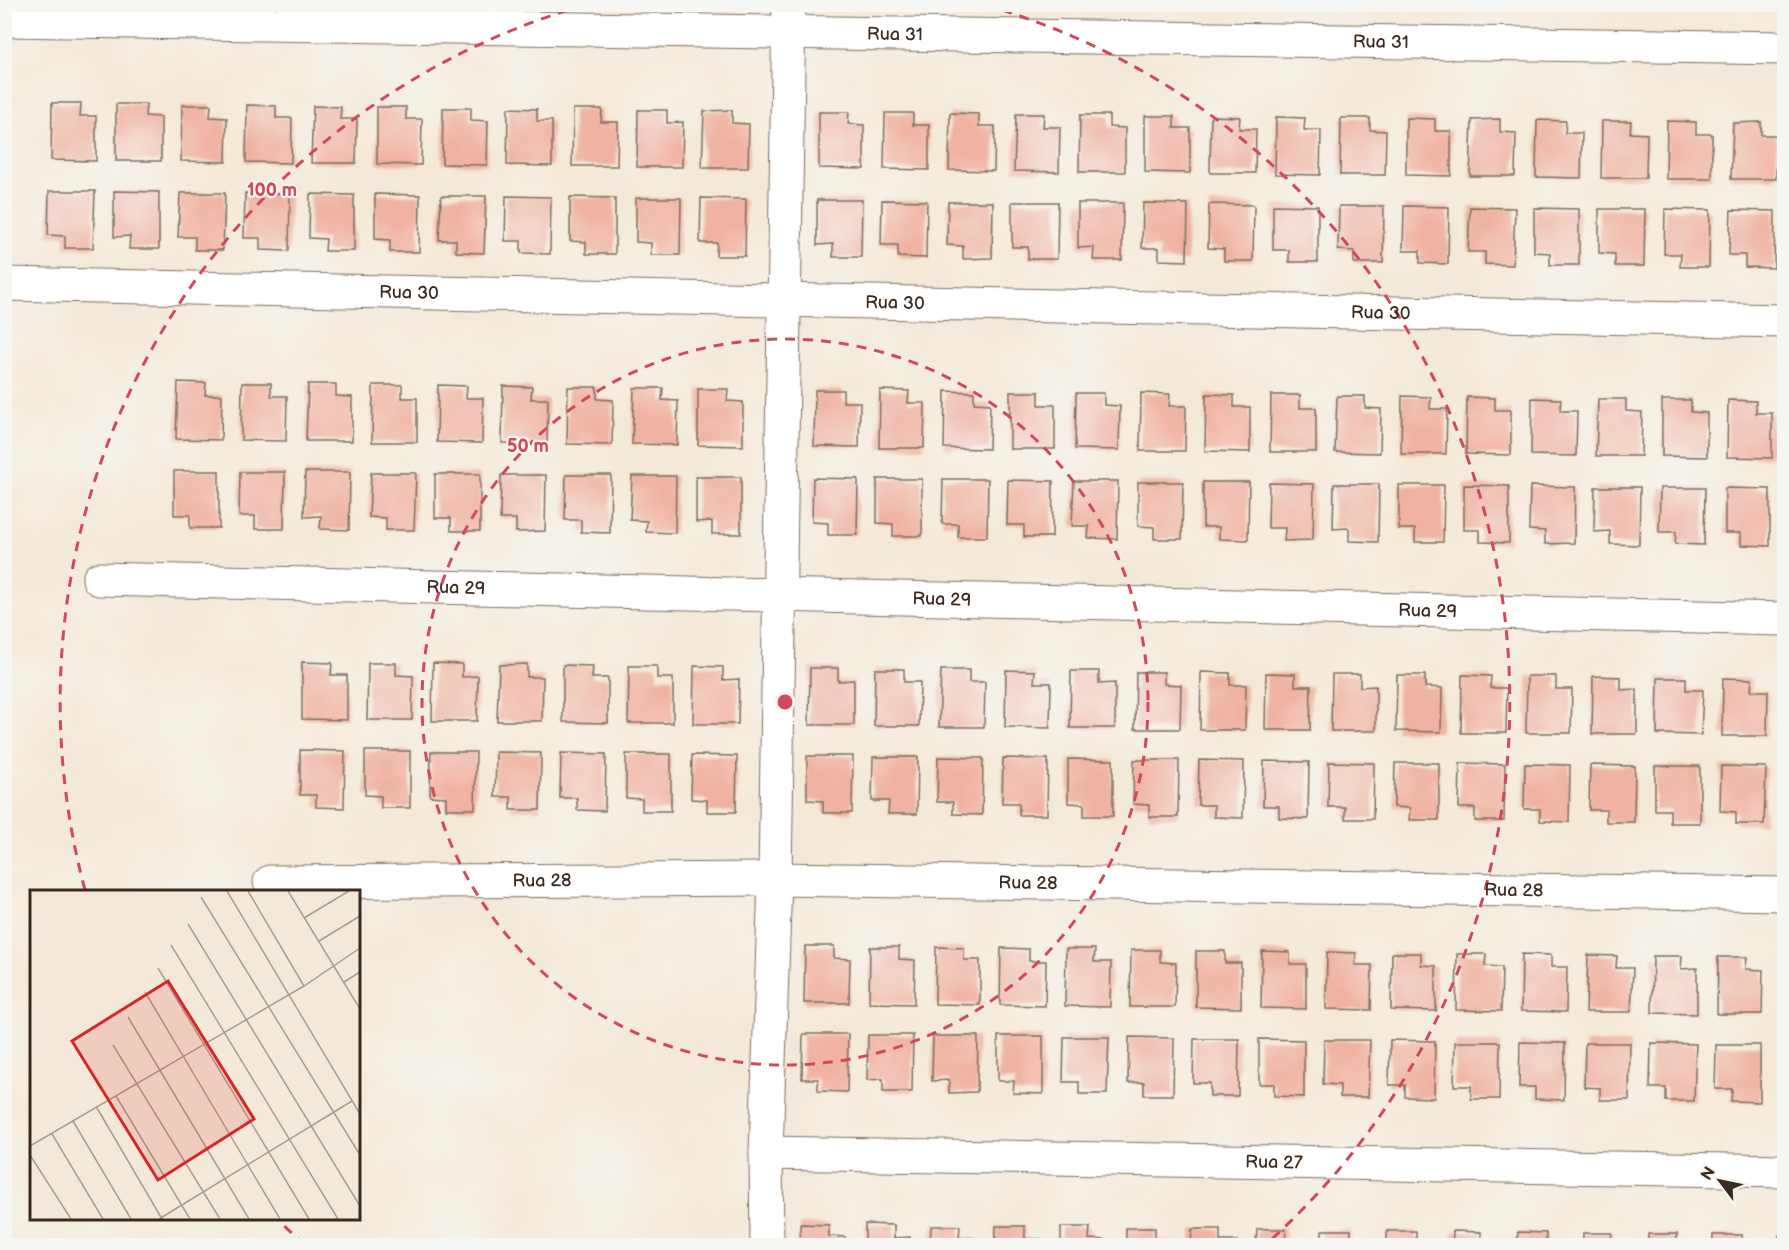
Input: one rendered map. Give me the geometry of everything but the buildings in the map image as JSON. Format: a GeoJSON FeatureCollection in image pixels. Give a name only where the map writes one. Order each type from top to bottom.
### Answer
{"type":"FeatureCollection","features":[{"type":"Feature","properties":{"kind":"street","name":"Rua 31"},"geometry":{"type":"LineString","coordinates":[[4,20],[789,19],[1785,48]]}},
{"type":"Feature","properties":{"kind":"street"},"geometry":{"type":"LineString","coordinates":[[767,1245],[766,1153],[775,879],[789,19]]}},
{"type":"Feature","properties":{"kind":"street","name":"Rua 30"},"geometry":{"type":"LineString","coordinates":[[4,284],[1785,321]]}},
{"type":"Feature","properties":{"kind":"street","name":"Rua 29"},"geometry":{"type":"LineString","coordinates":[[99,579],[1785,619]]}},
{"type":"Feature","properties":{"kind":"street","name":"Rua 28"},"geometry":{"type":"LineString","coordinates":[[270,882],[775,879],[1785,894]]}},
{"type":"Feature","properties":{"kind":"street","name":"Rua 27"},"geometry":{"type":"LineString","coordinates":[[766,1153],[1785,1171]]}}]}
